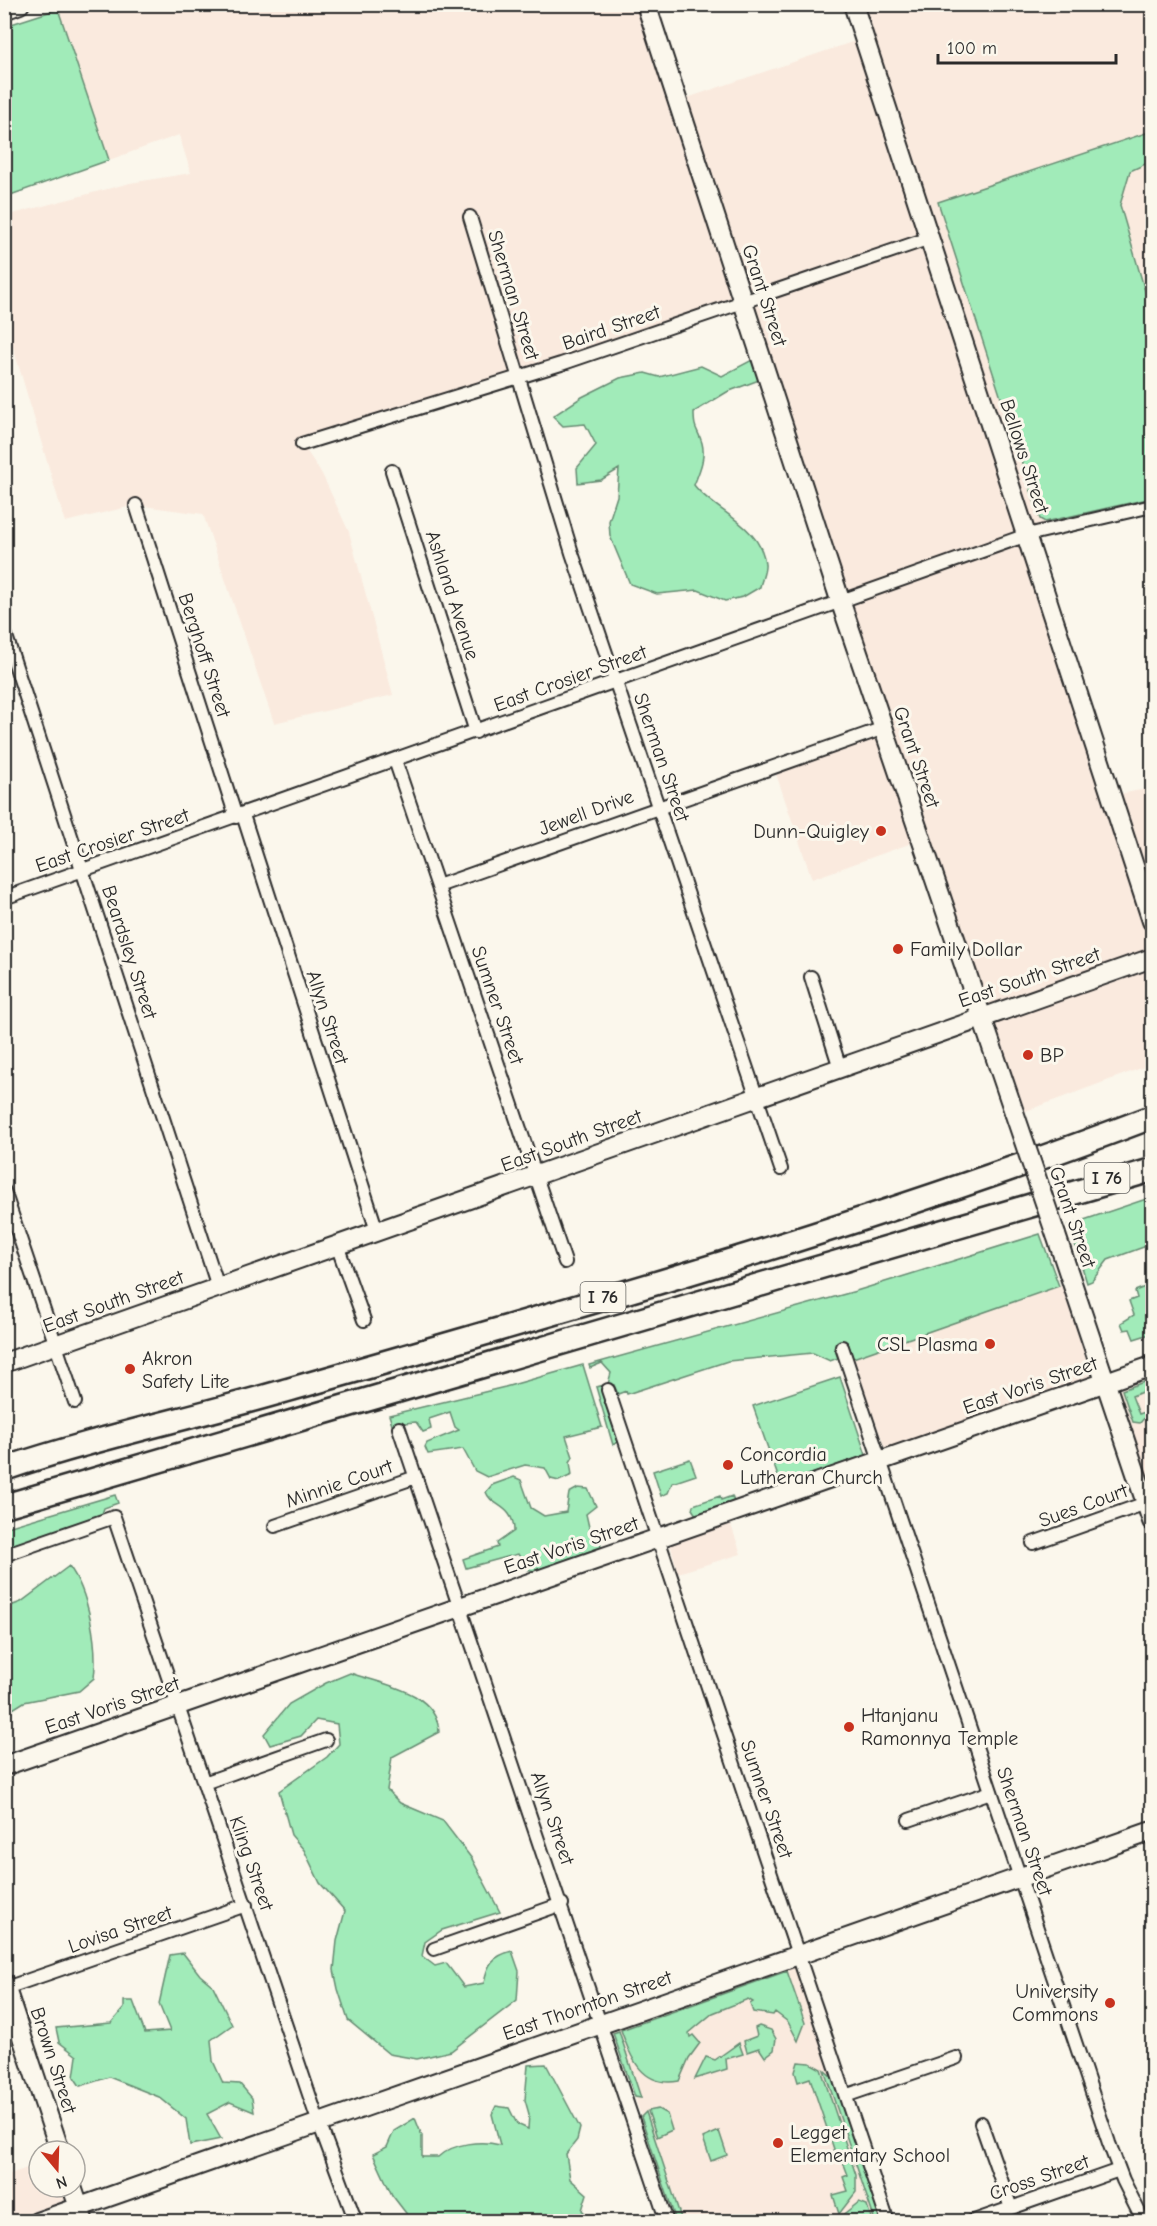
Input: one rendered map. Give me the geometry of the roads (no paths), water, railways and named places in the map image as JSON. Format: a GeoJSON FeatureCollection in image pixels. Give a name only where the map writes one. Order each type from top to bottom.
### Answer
{"type":"FeatureCollection","features":[{"type":"Feature","properties":{"kind":"highway","name":"I 76"},"geometry":{"type":"LineString","coordinates":[[4,1460],[46,1455],[282,1392],[798,1240],[1018,1168],[1152,1117]]}},
{"type":"Feature","properties":{"kind":"highway","name":"I 76"},"geometry":{"type":"LineString","coordinates":[[4,1506],[1061,1196],[1152,1159]]}},
{"type":"Feature","properties":{"kind":"highway"},"geometry":{"type":"LineString","coordinates":[[1061,1196],[1152,1170]]}},
{"type":"Feature","properties":{"kind":"highway"},"geometry":{"type":"LineString","coordinates":[[4,1469],[46,1455]]}},
{"type":"Feature","properties":{"kind":"street"},"geometry":{"type":"LineString","coordinates":[[4,10],[20,4]]}},
{"type":"Feature","properties":{"kind":"street","name":"Grant Street"},"geometry":{"type":"LineString","coordinates":[[646,4],[841,603],[1152,1521]]}},
{"type":"Feature","properties":{"kind":"street","name":"Bellows Street"},"geometry":{"type":"LineString","coordinates":[[853,4],[1152,921]]}},
{"type":"Feature","properties":{"kind":"street","name":"Sherman Street"},"geometry":{"type":"LineString","coordinates":[[470,217],[518,377],[616,682],[781,1169]]}},
{"type":"Feature","properties":{"kind":"street","name":"Baird Street"},"geometry":{"type":"LineString","coordinates":[[302,444],[518,377],[930,238]]}},
{"type":"Feature","properties":{"kind":"street","name":"Ashland Avenue"},"geometry":{"type":"LineString","coordinates":[[392,471],[476,732]]}},
{"type":"Feature","properties":{"kind":"street","name":"Berghoff Street"},"geometry":{"type":"LineString","coordinates":[[136,505],[239,816]]}},
{"type":"Feature","properties":{"kind":"street","name":"East Crosier Street"},"geometry":{"type":"LineString","coordinates":[[4,898],[1028,535],[1152,506]]}},
{"type":"Feature","properties":{"kind":"street","name":"Beardsley Street"},"geometry":{"type":"LineString","coordinates":[[4,630],[218,1287]]}},
{"type":"Feature","properties":{"kind":"street","name":"Jewell Drive"},"geometry":{"type":"LineString","coordinates":[[438,886],[884,728]]}},
{"type":"Feature","properties":{"kind":"street","name":"Sumner Street"},"geometry":{"type":"LineString","coordinates":[[395,760],[565,1262]]}},
{"type":"Feature","properties":{"kind":"street","name":"Allyn Street"},"geometry":{"type":"LineString","coordinates":[[239,816],[377,1232]]}},
{"type":"Feature","properties":{"kind":"street","name":"East South Street"},"geometry":{"type":"LineString","coordinates":[[4,1363],[1152,958]]}},
{"type":"Feature","properties":{"kind":"street"},"geometry":{"type":"LineString","coordinates":[[811,977],[840,1068]]}},
{"type":"Feature","properties":{"kind":"street"},"geometry":{"type":"LineString","coordinates":[[4,1191],[75,1402]]}},
{"type":"Feature","properties":{"kind":"street"},"geometry":{"type":"LineString","coordinates":[[337,1245],[364,1320]]}},
{"type":"Feature","properties":{"kind":"street","name":"Sherman Street"},"geometry":{"type":"LineString","coordinates":[[842,1347],[1119,2170],[1144,2222]]}},
{"type":"Feature","properties":{"kind":"street","name":"East Voris Street"},"geometry":{"type":"LineString","coordinates":[[4,1766],[1152,1366]]}},
{"type":"Feature","properties":{"kind":"street","name":"Sumner Street"},"geometry":{"type":"LineString","coordinates":[[608,1390],[798,1954],[848,2095],[888,2222]]}},
{"type":"Feature","properties":{"kind":"street","name":"Allyn Street"},"geometry":{"type":"LineString","coordinates":[[399,1428],[668,2222]]}},
{"type":"Feature","properties":{"kind":"street","name":"Minnie Court"},"geometry":{"type":"LineString","coordinates":[[275,1526],[416,1477]]}},
{"type":"Feature","properties":{"kind":"street","name":"Sues Court"},"geometry":{"type":"LineString","coordinates":[[1033,1543],[1146,1503]]}},
{"type":"Feature","properties":{"kind":"street","name":"Kling Street"},"geometry":{"type":"LineString","coordinates":[[4,1556],[114,1516],[319,2122],[356,2222]]}},
{"type":"Feature","properties":{"kind":"street"},"geometry":{"type":"LineString","coordinates":[[204,1783],[326,1740]]}},
{"type":"Feature","properties":{"kind":"street"},"geometry":{"type":"LineString","coordinates":[[909,1820],[992,1792]]}},
{"type":"Feature","properties":{"kind":"street","name":"East Thornton Street"},"geometry":{"type":"LineString","coordinates":[[37,2222],[81,2214],[319,2122],[1152,1831]]}},
{"type":"Feature","properties":{"kind":"street"},"geometry":{"type":"LineString","coordinates":[[434,1949],[562,1904]]}},
{"type":"Feature","properties":{"kind":"street","name":"Lovisa Street"},"geometry":{"type":"LineString","coordinates":[[5,1986],[246,1905]]}},
{"type":"Feature","properties":{"kind":"street","name":"Brown Street"},"geometry":{"type":"LineString","coordinates":[[5,1986],[56,2139]]}},
{"type":"Feature","properties":{"kind":"street"},"geometry":{"type":"LineString","coordinates":[[848,2095],[956,2058]]}},
{"type":"Feature","properties":{"kind":"street"},"geometry":{"type":"LineString","coordinates":[[981,2123],[1011,2208]]}},
{"type":"Feature","properties":{"kind":"street","name":"Cross Street"},"geometry":{"type":"LineString","coordinates":[[971,2222],[1119,2170]]}},
{"type":"Feature","properties":{"kind":"street"},"geometry":{"type":"LineString","coordinates":[[76,2199],[81,2214]]}},
{"type":"Feature","properties":{"kind":"place","name":"Dunn-Quigley"},"geometry":{"type":"Point","coordinates":[881,831]}},
{"type":"Feature","properties":{"kind":"place","name":"Family Dollar"},"geometry":{"type":"Point","coordinates":[898,949]}},
{"type":"Feature","properties":{"kind":"place","name":"BP"},"geometry":{"type":"Point","coordinates":[1028,1055]}},
{"type":"Feature","properties":{"kind":"place","name":"CSL Plasma"},"geometry":{"type":"Point","coordinates":[990,1344]}},
{"type":"Feature","properties":{"kind":"place","name":"Akron Safety Lite"},"geometry":{"type":"Point","coordinates":[130,1369]}},
{"type":"Feature","properties":{"kind":"place","name":"Concordia Lutheran Church"},"geometry":{"type":"Point","coordinates":[728,1465]}},
{"type":"Feature","properties":{"kind":"place","name":"Htanjanu Ramonnya Temple"},"geometry":{"type":"Point","coordinates":[849,1727]}},
{"type":"Feature","properties":{"kind":"place","name":"University Commons"},"geometry":{"type":"Point","coordinates":[1110,2003]}},
{"type":"Feature","properties":{"kind":"place","name":"Legget Elementary School"},"geometry":{"type":"Point","coordinates":[778,2143]}}]}
